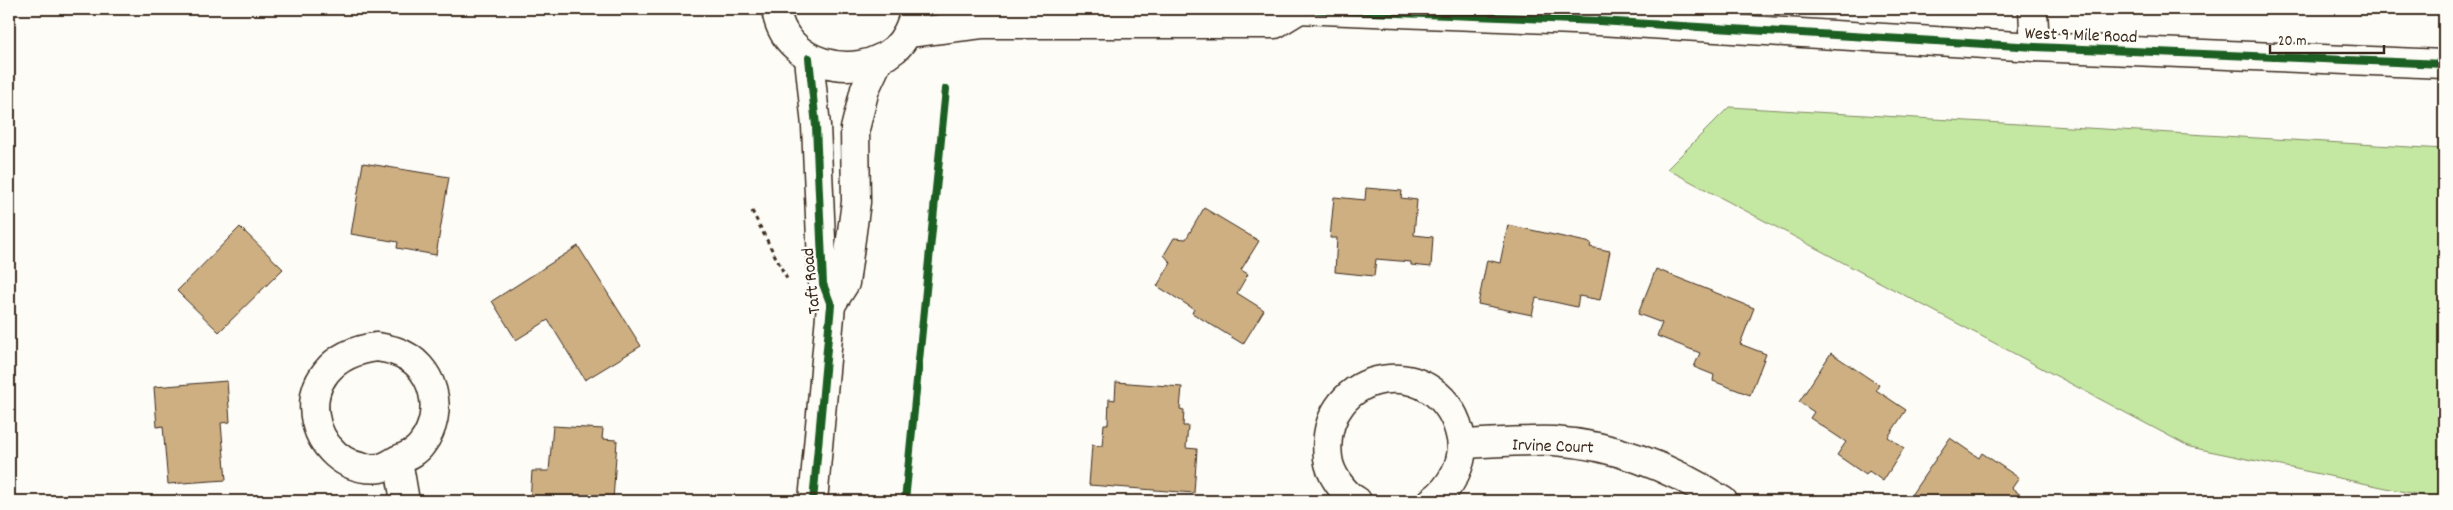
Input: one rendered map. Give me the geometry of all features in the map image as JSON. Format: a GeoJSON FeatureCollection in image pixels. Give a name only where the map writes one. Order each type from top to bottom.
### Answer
{"type":"FeatureCollection","features":[{"type":"Feature","properties":{"kind":"street","name":"West 9 Mile Road"},"geometry":{"type":"LineString","coordinates":[[912,21],[982,24],[1275,24],[1297,9],[1599,21],[2035,47],[2444,64]]}},
{"type":"Feature","properties":{"kind":"street"},"geometry":{"type":"LineString","coordinates":[[2032,9],[2035,47]]}},
{"type":"Feature","properties":{"kind":"street"},"geometry":{"type":"LineString","coordinates":[[770,13],[794,46],[809,58],[831,65],[856,67],[879,59],[896,48],[912,21]]}},
{"type":"Feature","properties":{"kind":"street","name":"Taft Road"},"geometry":{"type":"LineString","coordinates":[[809,58],[816,126],[823,284],[831,305],[814,501]]}},
{"type":"Feature","properties":{"kind":"street","name":"Taft Road"},"geometry":{"type":"LineString","coordinates":[[831,305],[845,283],[856,202],[855,129],[866,89],[879,59]]}},
{"type":"Feature","properties":{"kind":"street"},"geometry":{"type":"LineString","coordinates":[[377,347],[402,354],[414,361],[423,372],[435,395],[435,415],[429,435],[417,451],[398,460],[381,468],[361,467],[342,459],[328,446],[318,429],[314,410],[316,390],[324,372],[339,358],[356,349],[377,347]]}},
{"type":"Feature","properties":{"kind":"street"},"geometry":{"type":"LineString","coordinates":[[1357,501],[1338,483],[1329,464],[1326,441],[1331,419],[1344,400],[1362,386],[1384,379],[1407,379],[1428,387],[1446,402],[1458,422],[1462,444],[1459,465],[1449,485],[1432,501]]}},
{"type":"Feature","properties":{"kind":"street","name":"Irvine Court"},"geometry":{"type":"LineString","coordinates":[[1462,444],[1554,441],[1602,447],[1679,475],[1723,501]]}},
{"type":"Feature","properties":{"kind":"street"},"geometry":{"type":"LineString","coordinates":[[398,460],[405,501]]}},
{"type":"Feature","properties":{"kind":"green space"},"geometry":{"type":"Polygon","coordinates":[[[1729,107],[2444,149],[2444,500],[2190,447],[1667,169],[1729,107]]]}},
{"type":"Feature","properties":{"kind":"building"},"geometry":{"type":"Polygon","coordinates":[[[363,163],[449,177],[436,255],[397,248],[398,242],[351,234],[363,163]]]}},
{"type":"Feature","properties":{"kind":"building"},"geometry":{"type":"Polygon","coordinates":[[[1366,188],[1402,191],[1401,198],[1417,200],[1414,235],[1433,237],[1431,267],[1411,265],[1411,262],[1376,259],[1374,276],[1335,272],[1337,238],[1330,238],[1334,197],[1365,200],[1366,188]]]}},
{"type":"Feature","properties":{"kind":"building"},"geometry":{"type":"Polygon","coordinates":[[[1204,208],[1259,241],[1241,270],[1248,274],[1237,293],[1264,310],[1243,344],[1192,313],[1194,309],[1157,286],[1171,263],[1164,255],[1174,238],[1186,239],[1204,208]]]}},
{"type":"Feature","properties":{"kind":"building"},"geometry":{"type":"Polygon","coordinates":[[[1508,225],[1591,243],[1590,247],[1610,251],[1600,300],[1579,296],[1577,307],[1536,298],[1532,315],[1478,304],[1487,260],[1500,263],[1508,225]]]}},
{"type":"Feature","properties":{"kind":"building"},"geometry":{"type":"Polygon","coordinates":[[[240,227],[283,269],[219,332],[177,291],[240,227]]]}},
{"type":"Feature","properties":{"kind":"building"},"geometry":{"type":"Polygon","coordinates":[[[578,246],[641,346],[585,380],[548,320],[516,340],[492,301],[578,246]]]}},
{"type":"Feature","properties":{"kind":"building"},"geometry":{"type":"Polygon","coordinates":[[[1656,269],[1754,308],[1740,344],[1766,354],[1750,395],[1713,381],[1714,375],[1694,367],[1700,353],[1657,336],[1662,323],[1638,314],[1656,269]]]}},
{"type":"Feature","properties":{"kind":"building"},"geometry":{"type":"Polygon","coordinates":[[[1831,353],[1879,385],[1876,390],[1906,410],[1888,437],[1904,448],[1883,481],[1869,471],[1866,475],[1837,455],[1846,442],[1810,418],[1814,412],[1799,402],[1831,353]]]}},
{"type":"Feature","properties":{"kind":"building"},"geometry":{"type":"Polygon","coordinates":[[[227,381],[230,422],[221,423],[226,480],[168,484],[163,426],[157,427],[154,387],[227,381]]]}},
{"type":"Feature","properties":{"kind":"building"},"geometry":{"type":"Polygon","coordinates":[[[1116,382],[1182,387],[1180,409],[1184,410],[1183,426],[1188,426],[1186,448],[1197,449],[1194,493],[1089,485],[1092,445],[1102,446],[1104,424],[1108,424],[1109,399],[1115,400],[1116,382]]]}},
{"type":"Feature","properties":{"kind":"building"},"geometry":{"type":"Polygon","coordinates":[[[553,426],[603,429],[602,439],[617,440],[613,501],[530,501],[532,471],[549,471],[553,426]]]}},
{"type":"Feature","properties":{"kind":"building"},"geometry":{"type":"Polygon","coordinates":[[[1950,438],[1979,458],[1982,453],[2019,478],[2012,488],[2028,501],[1907,501],[1950,438]]]}},
{"type":"Feature","properties":{"kind":"cycle path"},"geometry":{"type":"LineString","coordinates":[[1297,9],[1599,21],[2035,47],[2444,64]]}},
{"type":"Feature","properties":{"kind":"cycle path"},"geometry":{"type":"LineString","coordinates":[[809,58],[816,126],[823,284],[831,305],[813,501]]}},
{"type":"Feature","properties":{"kind":"cycle path"},"geometry":{"type":"LineString","coordinates":[[905,501],[946,89]]}}]}
